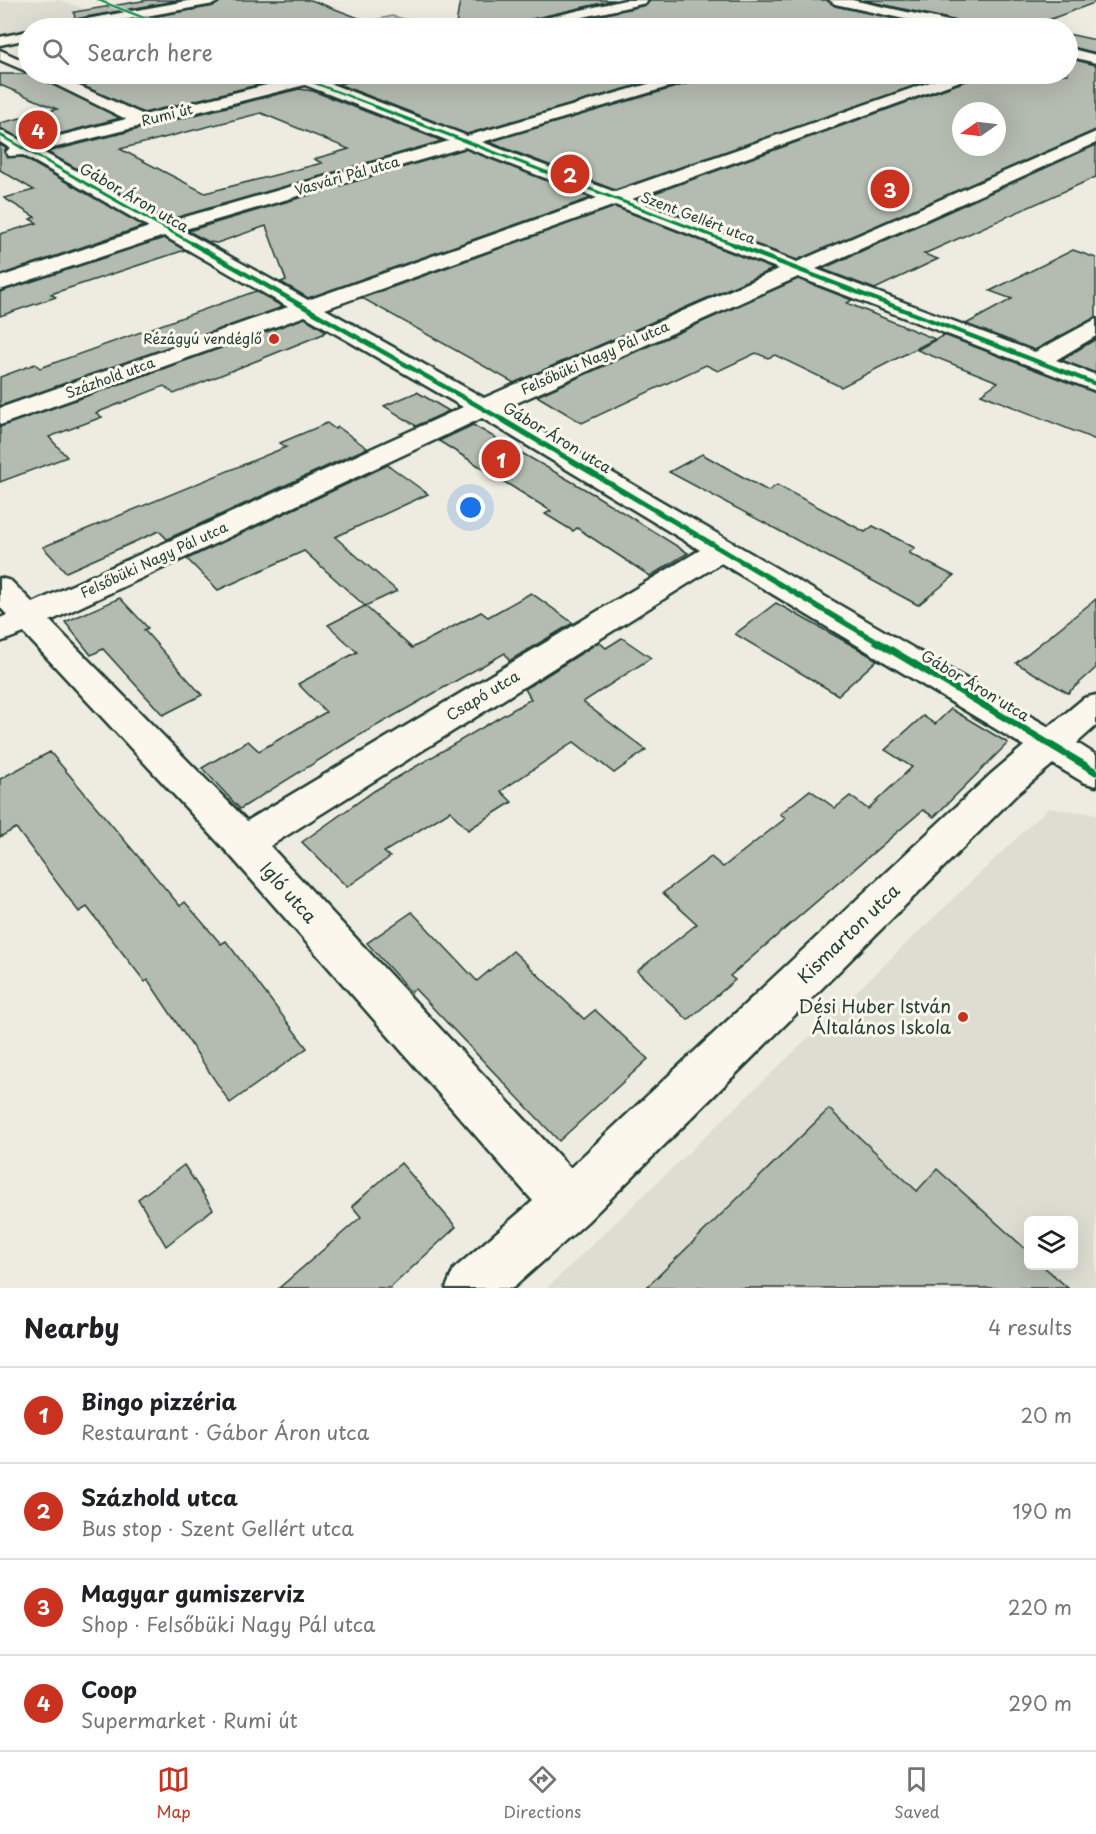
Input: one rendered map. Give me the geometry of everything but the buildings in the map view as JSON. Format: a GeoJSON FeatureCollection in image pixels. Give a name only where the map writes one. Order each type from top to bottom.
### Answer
{"type":"FeatureCollection","features":[{"type":"Feature","properties":{"kind":"street"},"geometry":{"type":"LineString","coordinates":[[98,0],[145,18]]}},
{"type":"Feature","properties":{"kind":"street"},"geometry":{"type":"LineString","coordinates":[[108,18],[214,0]]}},
{"type":"Feature","properties":{"kind":"street"},"geometry":{"type":"LineString","coordinates":[[563,18],[642,0]]}},
{"type":"Feature","properties":{"kind":"street"},"geometry":{"type":"LineString","coordinates":[[835,0],[916,18]]}},
{"type":"Feature","properties":{"kind":"street"},"geometry":{"type":"LineString","coordinates":[[884,18],[897,14]]}},
{"type":"Feature","properties":{"kind":"street"},"geometry":{"type":"LineString","coordinates":[[0,41],[18,37]]}},
{"type":"Feature","properties":{"kind":"street"},"geometry":{"type":"LineString","coordinates":[[0,54],[18,63]]}},
{"type":"Feature","properties":{"kind":"street"},"geometry":{"type":"LineString","coordinates":[[1078,54],[1096,59]]}},
{"type":"Feature","properties":{"kind":"street"},"geometry":{"type":"LineString","coordinates":[[63,84],[143,121]]}},
{"type":"Feature","properties":{"kind":"street","name":"Rumi út"},"geometry":{"type":"LineString","coordinates":[[0,156],[143,121],[272,84]]}},
{"type":"Feature","properties":{"kind":"street","name":"Szent Gellért utca"},"geometry":{"type":"LineString","coordinates":[[320,84],[1096,384]]}},
{"type":"Feature","properties":{"kind":"street","name":"Vasvári Pál utca"},"geometry":{"type":"LineString","coordinates":[[0,284],[164,228],[663,84]]}},
{"type":"Feature","properties":{"kind":"street","name":"Százhold utca"},"geometry":{"type":"LineString","coordinates":[[0,417],[938,84]]}},
{"type":"Feature","properties":{"kind":"street","name":"Gábor Áron utca"},"geometry":{"type":"LineString","coordinates":[[0,135],[483,408],[1096,772]]}},
{"type":"Feature","properties":{"kind":"street","name":"Felsőbüki Nagy Pál utca"},"geometry":{"type":"LineString","coordinates":[[14,625],[483,408],[1096,137]]}},
{"type":"Feature","properties":{"kind":"street"},"geometry":{"type":"LineString","coordinates":[[1037,361],[1096,326]]}},
{"type":"Feature","properties":{"kind":"street","name":"Csapó utca"},"geometry":{"type":"LineString","coordinates":[[243,843],[723,549]]}},
{"type":"Feature","properties":{"kind":"street","name":"Igló utca"},"geometry":{"type":"LineString","coordinates":[[0,588],[14,625],[243,843],[569,1204]]}},
{"type":"Feature","properties":{"kind":"street","name":"Kismarton utca"},"geometry":{"type":"LineString","coordinates":[[473,1288],[569,1204],[1004,784],[1096,707]]}},
{"type":"Feature","properties":{"kind":"shaded area"},"geometry":{"type":"Polygon","coordinates":[[[60,0],[93,12],[92,15],[78,18],[18,18],[18,31],[0,35],[0,1],[60,0]]]}},
{"type":"Feature","properties":{"kind":"shaded area","name":"Dési Huber István Általános Iskola"},"geometry":{"type":"Polygon","coordinates":[[[1048,808],[1096,814],[1096,1288],[547,1288],[1048,808]]]}},
{"type":"Feature","properties":{"kind":"cycle path"},"geometry":{"type":"LineString","coordinates":[[98,0],[144,18]]}},
{"type":"Feature","properties":{"kind":"cycle path"},"geometry":{"type":"LineString","coordinates":[[317,84],[1096,384]]}},
{"type":"Feature","properties":{"kind":"cycle path"},"geometry":{"type":"LineString","coordinates":[[0,135],[483,408],[1096,772]]}},
{"type":"Feature","properties":{"kind":"place","name":"Coop"},"geometry":{"type":"Point","coordinates":[38,130]}},
{"type":"Feature","properties":{"kind":"place","name":"Százhold utca"},"geometry":{"type":"Point","coordinates":[570,174]}},
{"type":"Feature","properties":{"kind":"place","name":"Magyar gumiszerviz"},"geometry":{"type":"Point","coordinates":[890,189]}},
{"type":"Feature","properties":{"kind":"place","name":"Rézágyú vendéglő"},"geometry":{"type":"Point","coordinates":[274,339]}},
{"type":"Feature","properties":{"kind":"place","name":"Bingo pizzéria"},"geometry":{"type":"Point","coordinates":[501,459]}},
{"type":"Feature","properties":{"kind":"place","name":"Dési Huber István Általános Iskola"},"geometry":{"type":"Point","coordinates":[963,1017]}}]}
